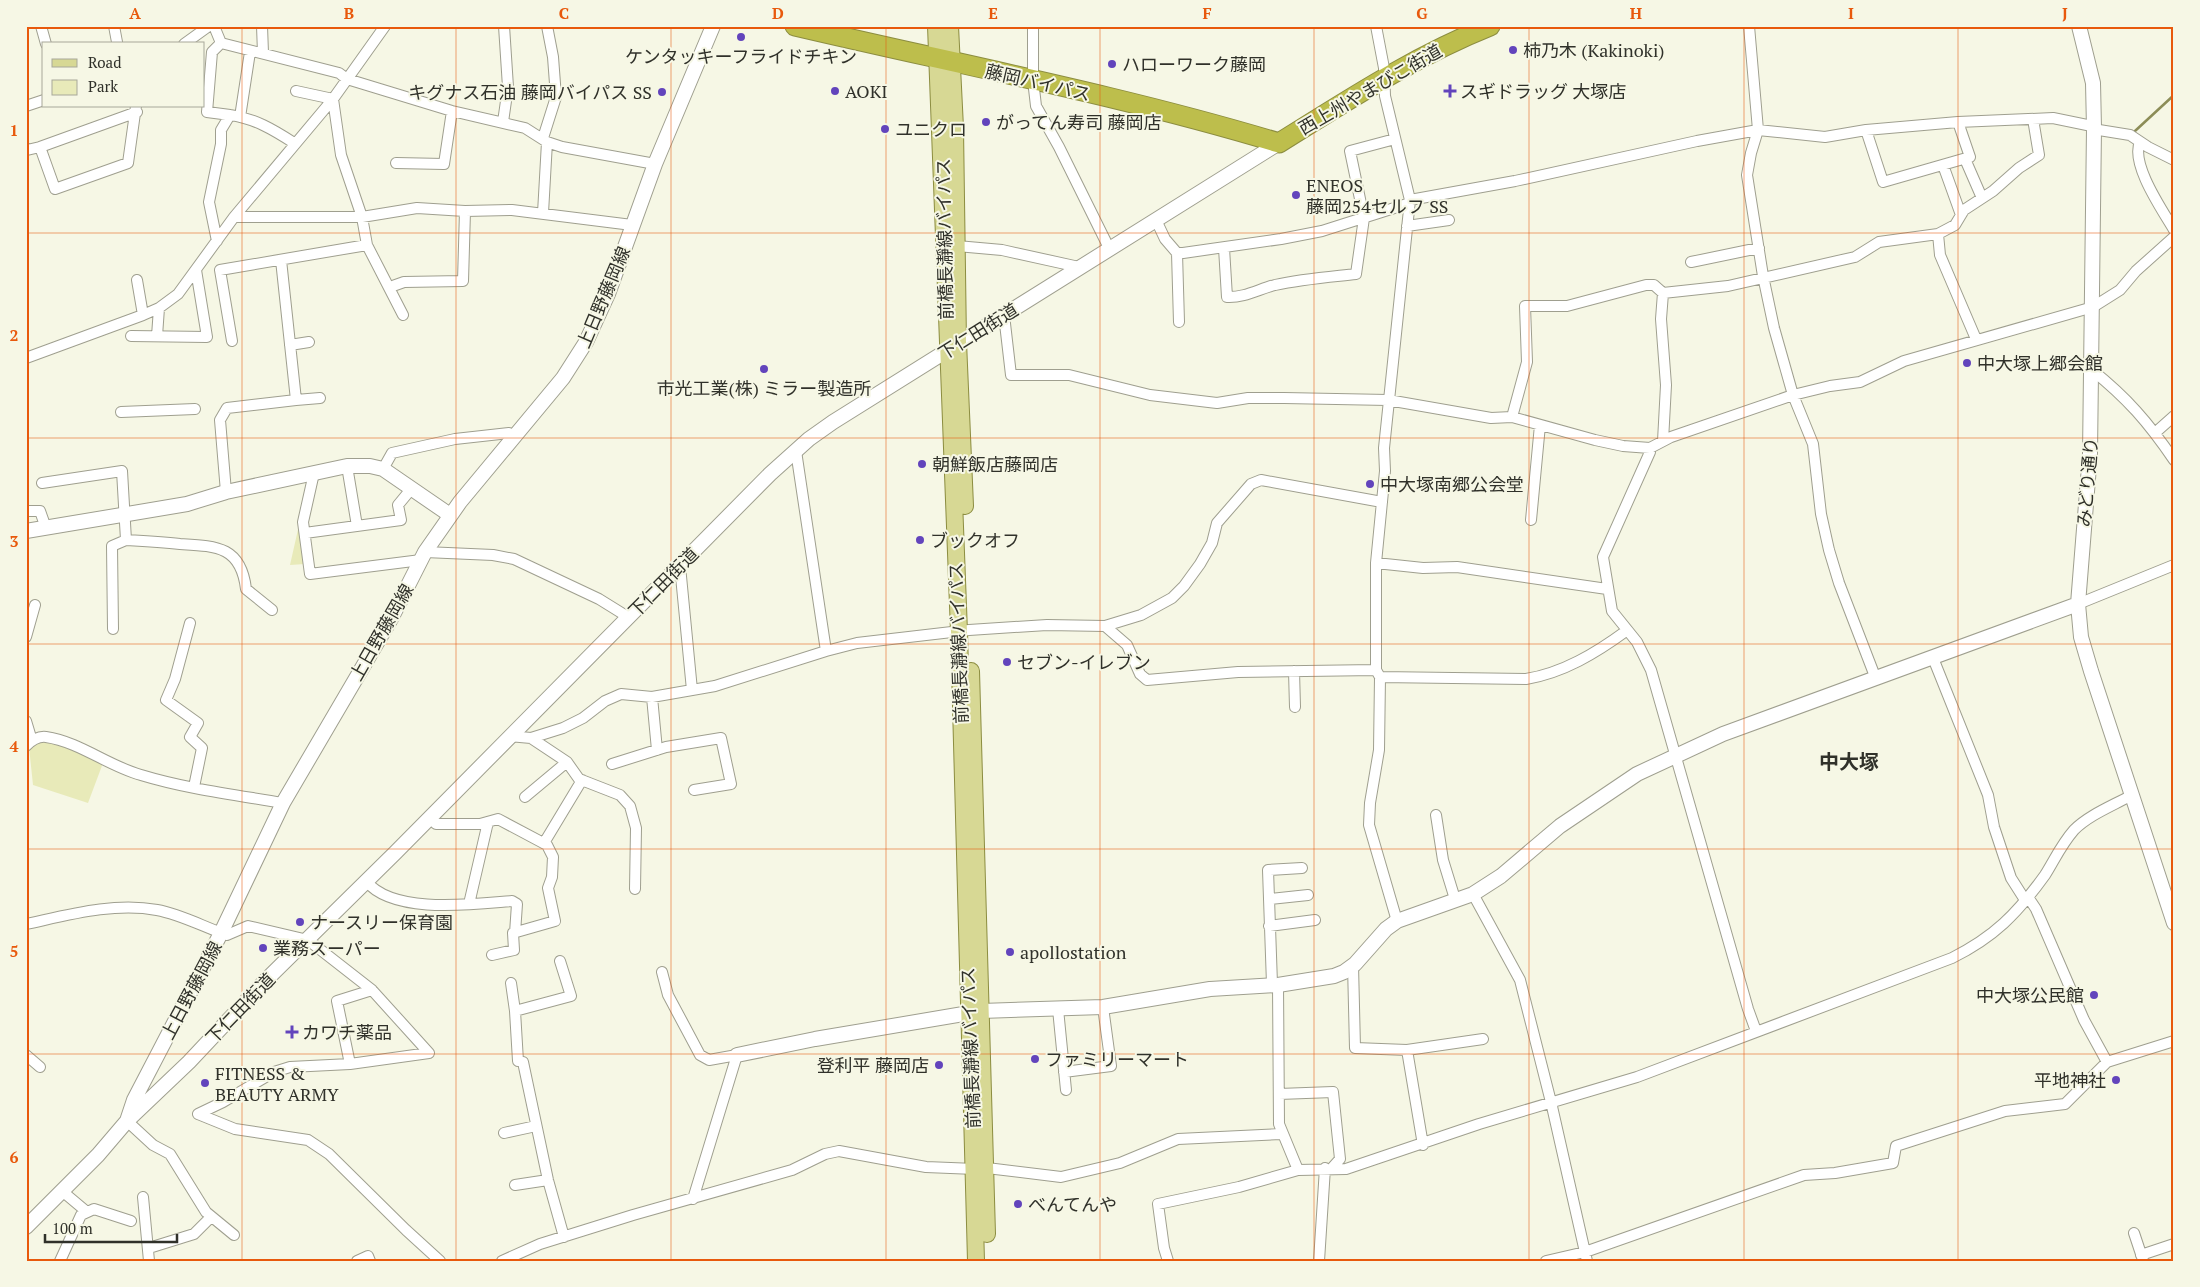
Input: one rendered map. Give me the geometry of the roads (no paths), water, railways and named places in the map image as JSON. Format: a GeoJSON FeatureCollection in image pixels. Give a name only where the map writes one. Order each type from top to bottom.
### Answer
{"type":"FeatureCollection","features":[{"type":"Feature","properties":{"kind":"highway","name":"藤岡バイパス"},"geometry":{"type":"LineString","coordinates":[[795,26],[945,62],[1033,80],[1230,128],[1279,143]]}},
{"type":"Feature","properties":{"kind":"highway","name":"西上州やまびこ街道"},"geometry":{"type":"LineString","coordinates":[[1279,143],[1384,77],[1457,39],[1490,26]]}},
{"type":"Feature","properties":{"kind":"main road","name":"前橋長瀞線バイパス"},"geometry":{"type":"LineString","coordinates":[[936,26],[945,62],[957,246],[952,346]]}},
{"type":"Feature","properties":{"kind":"main road","name":"前橋長瀞線バイパス"},"geometry":{"type":"LineString","coordinates":[[950,26],[945,62],[952,346],[964,631],[975,1012],[981,1168],[987,1261]]}},
{"type":"Feature","properties":{"kind":"main road","name":"前橋長瀞線バイパス"},"geometry":{"type":"LineString","coordinates":[[976,1261],[981,1168]]}},
{"type":"Feature","properties":{"kind":"street"},"geometry":{"type":"LineString","coordinates":[[41,26],[45,42]]}},
{"type":"Feature","properties":{"kind":"street"},"geometry":{"type":"LineString","coordinates":[[114,26],[117,42]]}},
{"type":"Feature","properties":{"kind":"street"},"geometry":{"type":"LineString","coordinates":[[187,42],[209,26]]}},
{"type":"Feature","properties":{"kind":"street"},"geometry":{"type":"LineString","coordinates":[[214,26],[221,43]]}},
{"type":"Feature","properties":{"kind":"street"},"geometry":{"type":"LineString","coordinates":[[262,26],[264,53]]}},
{"type":"Feature","properties":{"kind":"street"},"geometry":{"type":"LineString","coordinates":[[26,358],[143,315],[159,308],[178,294],[234,216],[333,99],[385,26]]}},
{"type":"Feature","properties":{"kind":"street"},"geometry":{"type":"LineString","coordinates":[[503,122],[508,87],[504,26]]}},
{"type":"Feature","properties":{"kind":"street"},"geometry":{"type":"LineString","coordinates":[[543,212],[545,140],[556,97],[553,56],[547,26]]}},
{"type":"Feature","properties":{"kind":"street","name":"上日野藤岡線"},"geometry":{"type":"LineString","coordinates":[[26,1227],[98,1155],[127,1121],[134,1100],[221,933],[283,803],[392,617],[423,556],[450,515],[563,378],[586,342],[608,294],[655,164],[713,26]]}},
{"type":"Feature","properties":{"kind":"street"},"geometry":{"type":"LineString","coordinates":[[1033,26],[1033,80],[1036,106],[1059,147],[1109,248]]}},
{"type":"Feature","properties":{"kind":"street"},"geometry":{"type":"LineString","coordinates":[[1376,26],[1385,96],[1410,202],[1388,400],[1382,502],[1376,563],[1379,750],[1370,803],[1369,825],[1397,921]]}},
{"type":"Feature","properties":{"kind":"street"},"geometry":{"type":"LineString","coordinates":[[1749,26],[1758,130],[1747,175],[1763,276],[1774,328],[1793,395],[1813,444],[1820,514],[1829,550],[1839,583],[1876,678]]}},
{"type":"Feature","properties":{"kind":"street","name":"みどり通り"},"geometry":{"type":"LineString","coordinates":[[2079,26],[2093,83],[2094,128],[2090,454],[2078,604],[2081,637],[2130,796],[2174,923]]}},
{"type":"Feature","properties":{"kind":"street"},"geometry":{"type":"LineString","coordinates":[[221,43],[250,52],[264,53],[339,73],[347,79],[452,111],[525,128],[545,140],[585,153],[655,164]]}},
{"type":"Feature","properties":{"kind":"street"},"geometry":{"type":"LineString","coordinates":[[221,43],[212,52],[206,112],[235,116],[271,128],[294,143]]}},
{"type":"Feature","properties":{"kind":"street"},"geometry":{"type":"LineString","coordinates":[[217,241],[209,202],[221,144],[220,130],[235,116],[250,52]]}},
{"type":"Feature","properties":{"kind":"street"},"geometry":{"type":"LineString","coordinates":[[296,91],[333,99]]}},
{"type":"Feature","properties":{"kind":"street"},"geometry":{"type":"LineString","coordinates":[[333,99],[341,154],[362,217],[367,245],[390,287],[403,316]]}},
{"type":"Feature","properties":{"kind":"street"},"geometry":{"type":"LineString","coordinates":[[26,106],[42,101]]}},
{"type":"Feature","properties":{"kind":"street"},"geometry":{"type":"LineString","coordinates":[[40,147],[55,189],[128,163],[137,109]]}},
{"type":"Feature","properties":{"kind":"street"},"geometry":{"type":"LineString","coordinates":[[26,148],[27,150],[40,147],[137,109]]}},
{"type":"Feature","properties":{"kind":"street"},"geometry":{"type":"LineString","coordinates":[[396,162],[444,164],[452,111]]}},
{"type":"Feature","properties":{"kind":"street"},"geometry":{"type":"LineString","coordinates":[[1512,418],[1527,362],[1525,306],[1567,306],[1646,285],[1654,285],[1663,293],[1728,286],[1763,276],[1854,257],[1879,242],[1938,234],[1955,225],[1964,210],[2039,155],[2033,119]]}},
{"type":"Feature","properties":{"kind":"street"},"geometry":{"type":"LineString","coordinates":[[1177,253],[1224,248],[1322,230],[1410,202],[1696,141],[1758,130],[1825,137],[1866,130],[1958,122],[2063,119],[2094,128],[2130,135],[2174,160]]}},
{"type":"Feature","properties":{"kind":"street"},"geometry":{"type":"LineString","coordinates":[[1866,130],[1883,182],[1970,157],[1958,122]]}},
{"type":"Feature","properties":{"kind":"street"},"geometry":{"type":"LineString","coordinates":[[1224,248],[1227,297],[1235,297],[1273,285],[1356,274],[1364,218],[1350,151],[1395,139]]}},
{"type":"Feature","properties":{"kind":"street"},"geometry":{"type":"LineString","coordinates":[[2140,142],[2138,152],[2145,180],[2174,230]]}},
{"type":"Feature","properties":{"kind":"street","name":"下仁田街道"},"geometry":{"type":"LineString","coordinates":[[127,1121],[189,1062],[266,980],[796,451],[833,422],[952,346],[1004,316],[1109,248],[1279,143]]}},
{"type":"Feature","properties":{"kind":"street"},"geometry":{"type":"LineString","coordinates":[[1965,159],[1982,198]]}},
{"type":"Feature","properties":{"kind":"street"},"geometry":{"type":"LineString","coordinates":[[1943,165],[1961,215]]}},
{"type":"Feature","properties":{"kind":"street"},"geometry":{"type":"LineString","coordinates":[[234,216],[362,217],[417,208],[465,211],[512,210],[543,212],[632,225]]}},
{"type":"Feature","properties":{"kind":"street"},"geometry":{"type":"LineString","coordinates":[[390,287],[404,282],[463,281],[465,211]]}},
{"type":"Feature","properties":{"kind":"street"},"geometry":{"type":"LineString","coordinates":[[1156,220],[1165,239],[1177,253],[1179,322]]}},
{"type":"Feature","properties":{"kind":"street"},"geometry":{"type":"LineString","coordinates":[[1408,226],[1449,220]]}},
{"type":"Feature","properties":{"kind":"street"},"geometry":{"type":"LineString","coordinates":[[1938,234],[1940,255],[1976,339]]}},
{"type":"Feature","properties":{"kind":"street"},"geometry":{"type":"LineString","coordinates":[[1004,316],[1011,374],[1069,376],[1150,395],[1217,403],[1248,398],[1388,400],[1491,418],[1512,418],[1622,446],[1650,448],[1663,441],[1793,395],[1830,386],[1860,382],[1904,361],[2093,307],[2120,290],[2136,271],[2174,237]]}},
{"type":"Feature","properties":{"kind":"street"},"geometry":{"type":"LineString","coordinates":[[232,341],[220,270],[367,245]]}},
{"type":"Feature","properties":{"kind":"street"},"geometry":{"type":"LineString","coordinates":[[957,246],[1002,250],[1079,267]]}},
{"type":"Feature","properties":{"kind":"street"},"geometry":{"type":"LineString","coordinates":[[1691,262],[1759,248]]}},
{"type":"Feature","properties":{"kind":"street"},"geometry":{"type":"LineString","coordinates":[[281,260],[296,400]]}},
{"type":"Feature","properties":{"kind":"street"},"geometry":{"type":"LineString","coordinates":[[131,336],[207,337],[196,270]]}},
{"type":"Feature","properties":{"kind":"street"},"geometry":{"type":"LineString","coordinates":[[137,280],[143,315]]}},
{"type":"Feature","properties":{"kind":"street"},"geometry":{"type":"LineString","coordinates":[[1663,293],[1661,319],[1666,385],[1663,441]]}},
{"type":"Feature","properties":{"kind":"street"},"geometry":{"type":"LineString","coordinates":[[157,336],[159,308]]}},
{"type":"Feature","properties":{"kind":"street"},"geometry":{"type":"LineString","coordinates":[[290,345],[308,342]]}},
{"type":"Feature","properties":{"kind":"street"},"geometry":{"type":"LineString","coordinates":[[2092,370],[2124,395],[2156,432],[2174,460]]}},
{"type":"Feature","properties":{"kind":"street"},"geometry":{"type":"LineString","coordinates":[[226,492],[220,420],[228,408],[320,398]]}},
{"type":"Feature","properties":{"kind":"street"},"geometry":{"type":"LineString","coordinates":[[121,412],[195,409]]}},
{"type":"Feature","properties":{"kind":"street"},"geometry":{"type":"LineString","coordinates":[[2156,432],[2174,416]]}},
{"type":"Feature","properties":{"kind":"street"},"geometry":{"type":"LineString","coordinates":[[1531,520],[1540,425]]}},
{"type":"Feature","properties":{"kind":"street"},"geometry":{"type":"LineString","coordinates":[[383,469],[392,453],[455,439],[509,433],[514,436]]}},
{"type":"Feature","properties":{"kind":"street"},"geometry":{"type":"LineString","coordinates":[[1650,448],[1650,452],[1603,557],[1607,589],[1612,611],[1626,631],[1637,642],[1651,670],[1748,1009],[1756,1031]]}},
{"type":"Feature","properties":{"kind":"street"},"geometry":{"type":"LineString","coordinates":[[796,451],[826,651]]}},
{"type":"Feature","properties":{"kind":"street"},"geometry":{"type":"LineString","coordinates":[[347,466],[357,526]]}},
{"type":"Feature","properties":{"kind":"street"},"geometry":{"type":"LineString","coordinates":[[26,531],[124,513],[187,504],[226,492],[347,466],[370,466],[383,469],[450,515]]}},
{"type":"Feature","properties":{"kind":"street"},"geometry":{"type":"LineString","coordinates":[[42,483],[122,471],[126,540]]}},
{"type":"Feature","properties":{"kind":"street"},"geometry":{"type":"LineString","coordinates":[[314,473],[303,522],[310,574],[423,556],[493,555],[514,559],[599,599],[628,618]]}},
{"type":"Feature","properties":{"kind":"street"},"geometry":{"type":"LineString","coordinates":[[509,736],[531,738],[563,728],[584,718],[605,701],[621,694],[652,697],[724,684],[826,651],[857,644],[964,631],[1047,625],[1105,626],[1141,615],[1172,598],[1200,564],[1212,543],[1216,523],[1251,484],[1261,480],[1382,502]]}},
{"type":"Feature","properties":{"kind":"street"},"geometry":{"type":"LineString","coordinates":[[305,533],[401,520],[398,505],[412,488]]}},
{"type":"Feature","properties":{"kind":"street"},"geometry":{"type":"LineString","coordinates":[[26,511],[40,511],[46,528]]}},
{"type":"Feature","properties":{"kind":"street"},"geometry":{"type":"LineString","coordinates":[[113,629],[112,546],[126,540],[214,546],[228,552],[238,562],[244,572],[246,589],[272,610]]}},
{"type":"Feature","properties":{"kind":"street"},"geometry":{"type":"LineString","coordinates":[[1376,563],[1423,568],[1457,567],[1607,589]]}},
{"type":"Feature","properties":{"kind":"street"},"geometry":{"type":"LineString","coordinates":[[662,972],[668,996],[700,1055],[709,1060],[815,1039],[975,1012],[1103,1006],[1210,989],[1275,984],[1334,976],[1353,965],[1386,929],[1397,921],[1473,894],[1501,876],[1560,826],[1637,774],[1723,734],[2078,604],[2174,565]]}},
{"type":"Feature","properties":{"kind":"street"},"geometry":{"type":"LineString","coordinates":[[680,566],[692,690]]}},
{"type":"Feature","properties":{"kind":"street"},"geometry":{"type":"LineString","coordinates":[[26,637],[35,605]]}},
{"type":"Feature","properties":{"kind":"street"},"geometry":{"type":"LineString","coordinates":[[190,623],[175,679],[166,700],[198,723],[190,737],[202,748],[194,787]]}},
{"type":"Feature","properties":{"kind":"street"},"geometry":{"type":"LineString","coordinates":[[1105,626],[1127,645],[1140,674],[1147,680],[1238,672],[1526,679],[1546,676],[1597,652],[1626,631]]}},
{"type":"Feature","properties":{"kind":"street"},"geometry":{"type":"LineString","coordinates":[[1933,658],[1988,795],[1994,827],[2011,878],[2025,900],[2030,900],[2036,908],[2084,1020],[2106,1062]]}},
{"type":"Feature","properties":{"kind":"street"},"geometry":{"type":"LineString","coordinates":[[1294,672],[1295,707]]}},
{"type":"Feature","properties":{"kind":"street"},"geometry":{"type":"LineString","coordinates":[[652,697],[657,750]]}},
{"type":"Feature","properties":{"kind":"street"},"geometry":{"type":"LineString","coordinates":[[26,721],[29,744],[44,736],[70,743],[139,775],[283,803]]}},
{"type":"Feature","properties":{"kind":"street"},"geometry":{"type":"LineString","coordinates":[[531,738],[567,762],[582,780],[620,796],[630,806],[636,828],[635,889]]}},
{"type":"Feature","properties":{"kind":"street"},"geometry":{"type":"LineString","coordinates":[[612,764],[657,750],[721,738],[731,784],[694,790]]}},
{"type":"Feature","properties":{"kind":"street"},"geometry":{"type":"LineString","coordinates":[[525,797],[567,762]]}},
{"type":"Feature","properties":{"kind":"street"},"geometry":{"type":"LineString","coordinates":[[544,843],[582,780]]}},
{"type":"Feature","properties":{"kind":"street"},"geometry":{"type":"LineString","coordinates":[[1168,1261],[1164,1248],[1158,1204],[1239,1187],[1298,1170],[1346,1169],[1423,1145],[1479,1124],[1637,1077],[1952,958],[1980,944],[2005,924],[2046,873],[2058,850],[2076,829],[2130,796]]}},
{"type":"Feature","properties":{"kind":"street"},"geometry":{"type":"LineString","coordinates":[[1436,815],[1443,860],[1455,899]]}},
{"type":"Feature","properties":{"kind":"street"},"geometry":{"type":"LineString","coordinates":[[430,818],[436,824],[480,824],[498,819],[547,845],[552,857],[552,878],[548,888],[556,921],[515,933]]}},
{"type":"Feature","properties":{"kind":"street"},"geometry":{"type":"LineString","coordinates":[[469,904],[488,822]]}},
{"type":"Feature","properties":{"kind":"street"},"geometry":{"type":"LineString","coordinates":[[1298,1170],[1281,1134],[1275,984],[1269,926],[1268,870],[1302,868]]}},
{"type":"Feature","properties":{"kind":"street"},"geometry":{"type":"LineString","coordinates":[[366,881],[382,892],[412,903],[436,906],[512,902],[517,904],[514,950],[492,955]]}},
{"type":"Feature","properties":{"kind":"street"},"geometry":{"type":"LineString","coordinates":[[1473,894],[1520,980],[1551,1102],[1586,1256]]}},
{"type":"Feature","properties":{"kind":"street"},"geometry":{"type":"LineString","coordinates":[[1270,899],[1308,895]]}},
{"type":"Feature","properties":{"kind":"street"},"geometry":{"type":"LineString","coordinates":[[26,924],[69,915],[135,908],[158,910],[227,934],[248,926],[308,940],[372,990],[429,1053],[350,1064],[290,1068],[274,1072],[223,1102],[198,1114],[235,1129],[308,1140],[330,1154],[440,1261]]}},
{"type":"Feature","properties":{"kind":"street"},"geometry":{"type":"LineString","coordinates":[[1269,926],[1314,920]]}},
{"type":"Feature","properties":{"kind":"street"},"geometry":{"type":"LineString","coordinates":[[515,1011],[571,996],[560,961]]}},
{"type":"Feature","properties":{"kind":"street"},"geometry":{"type":"LineString","coordinates":[[1353,965],[1355,1048],[1407,1050],[1483,1038]]}},
{"type":"Feature","properties":{"kind":"street"},"geometry":{"type":"LineString","coordinates":[[511,983],[521,1062],[548,1180],[564,1237]]}},
{"type":"Feature","properties":{"kind":"street"},"geometry":{"type":"LineString","coordinates":[[350,1064],[337,1000],[372,990]]}},
{"type":"Feature","properties":{"kind":"street"},"geometry":{"type":"LineString","coordinates":[[1064,1072],[1111,1066],[1103,1006]]}},
{"type":"Feature","properties":{"kind":"street"},"geometry":{"type":"LineString","coordinates":[[1058,1009],[1066,1090]]}},
{"type":"Feature","properties":{"kind":"street"},"geometry":{"type":"LineString","coordinates":[[1546,1261],[1586,1256],[1804,1175],[1835,1173],[1893,1163],[1896,1146],[2005,1112],[2065,1104],[2106,1062],[2174,1041]]}},
{"type":"Feature","properties":{"kind":"street"},"geometry":{"type":"LineString","coordinates":[[1407,1050],[1423,1145]]}},
{"type":"Feature","properties":{"kind":"street"},"geometry":{"type":"LineString","coordinates":[[26,1055],[40,1067]]}},
{"type":"Feature","properties":{"kind":"street"},"geometry":{"type":"LineString","coordinates":[[692,1199],[737,1055]]}},
{"type":"Feature","properties":{"kind":"street"},"geometry":{"type":"LineString","coordinates":[[1279,1094],[1333,1092],[1340,1159],[1328,1168],[1319,1261]]}},
{"type":"Feature","properties":{"kind":"street"},"geometry":{"type":"LineString","coordinates":[[127,1121],[153,1145],[170,1154],[211,1217],[234,1235]]}},
{"type":"Feature","properties":{"kind":"street"},"geometry":{"type":"LineString","coordinates":[[504,1133],[536,1126]]}},
{"type":"Feature","properties":{"kind":"street"},"geometry":{"type":"LineString","coordinates":[[502,1261],[508,1256],[564,1237],[792,1170],[825,1154],[839,1151],[926,1167],[981,1168],[1061,1177],[1120,1163],[1178,1138],[1281,1134]]}},
{"type":"Feature","properties":{"kind":"street"},"geometry":{"type":"LineString","coordinates":[[515,1185],[548,1180]]}},
{"type":"Feature","properties":{"kind":"street"},"geometry":{"type":"LineString","coordinates":[[62,1191],[87,1212]]}},
{"type":"Feature","properties":{"kind":"street"},"geometry":{"type":"LineString","coordinates":[[143,1197],[149,1261]]}},
{"type":"Feature","properties":{"kind":"street"},"geometry":{"type":"LineString","coordinates":[[60,1261],[81,1216],[87,1212],[94,1209],[131,1221]]}},
{"type":"Feature","properties":{"kind":"street"},"geometry":{"type":"LineString","coordinates":[[149,1248],[194,1234],[211,1217]]}},
{"type":"Feature","properties":{"kind":"street"},"geometry":{"type":"LineString","coordinates":[[2134,1233],[2142,1258],[2174,1244]]}},
{"type":"Feature","properties":{"kind":"street"},"geometry":{"type":"LineString","coordinates":[[357,1261],[368,1256],[370,1261]]}},
{"type":"Feature","properties":{"kind":"waterway"},"geometry":{"type":"LineString","coordinates":[[2135,131],[2174,95]]}},
{"type":"Feature","properties":{"kind":"place","name":"ケンタッキーフライドチキン"},"geometry":{"type":"Point","coordinates":[741,37]}},
{"type":"Feature","properties":{"kind":"place","name":"柿乃木 (Kakinoki)"},"geometry":{"type":"Point","coordinates":[1513,50]}},
{"type":"Feature","properties":{"kind":"place","name":"ハローワーク藤岡"},"geometry":{"type":"Point","coordinates":[1112,64]}},
{"type":"Feature","properties":{"kind":"place","name":"AOKI"},"geometry":{"type":"Point","coordinates":[835,91]}},
{"type":"Feature","properties":{"kind":"place","name":"スギドラッグ 大塚店"},"geometry":{"type":"Point","coordinates":[1450,91]}},
{"type":"Feature","properties":{"kind":"place","name":"キグナス石油 藤岡バイパス SS"},"geometry":{"type":"Point","coordinates":[662,92]}},
{"type":"Feature","properties":{"kind":"place","name":"がってん寿司 藤岡店"},"geometry":{"type":"Point","coordinates":[986,122]}},
{"type":"Feature","properties":{"kind":"place","name":"ユニクロ"},"geometry":{"type":"Point","coordinates":[885,129]}},
{"type":"Feature","properties":{"kind":"place","name":"ENEOS 藤岡254セルフ SS"},"geometry":{"type":"Point","coordinates":[1296,195]}},
{"type":"Feature","properties":{"kind":"place","name":"中大塚上郷会館"},"geometry":{"type":"Point","coordinates":[1967,363]}},
{"type":"Feature","properties":{"kind":"place","name":"市光工業(株) ミラー製造所"},"geometry":{"type":"Point","coordinates":[764,369]}},
{"type":"Feature","properties":{"kind":"place","name":"朝鮮飯店藤岡店"},"geometry":{"type":"Point","coordinates":[922,464]}},
{"type":"Feature","properties":{"kind":"place","name":"中大塚南郷公会堂"},"geometry":{"type":"Point","coordinates":[1370,484]}},
{"type":"Feature","properties":{"kind":"place","name":"ブックオフ"},"geometry":{"type":"Point","coordinates":[920,540]}},
{"type":"Feature","properties":{"kind":"place","name":"セブン-イレブン"},"geometry":{"type":"Point","coordinates":[1007,662]}},
{"type":"Feature","properties":{"kind":"place","name":"ナースリー保育園"},"geometry":{"type":"Point","coordinates":[300,922]}},
{"type":"Feature","properties":{"kind":"place","name":"業務スーパー"},"geometry":{"type":"Point","coordinates":[263,948]}},
{"type":"Feature","properties":{"kind":"place","name":"apollostation"},"geometry":{"type":"Point","coordinates":[1010,952]}},
{"type":"Feature","properties":{"kind":"place","name":"中大塚公民館"},"geometry":{"type":"Point","coordinates":[2094,995]}},
{"type":"Feature","properties":{"kind":"place","name":"カワチ薬品"},"geometry":{"type":"Point","coordinates":[292,1032]}},
{"type":"Feature","properties":{"kind":"place","name":"ファミリーマート"},"geometry":{"type":"Point","coordinates":[1035,1059]}},
{"type":"Feature","properties":{"kind":"place","name":"登利平 藤岡店"},"geometry":{"type":"Point","coordinates":[939,1065]}},
{"type":"Feature","properties":{"kind":"place","name":"平地神社"},"geometry":{"type":"Point","coordinates":[2116,1080]}},
{"type":"Feature","properties":{"kind":"place","name":"FITNESS & BEAUTY ARMY"},"geometry":{"type":"Point","coordinates":[205,1083]}},
{"type":"Feature","properties":{"kind":"place","name":"べんてんや"},"geometry":{"type":"Point","coordinates":[1018,1204]}},
{"type":"Feature","properties":{"kind":"district","name":"中大塚"},"geometry":{"type":"Point","coordinates":[1849,761]}}]}
